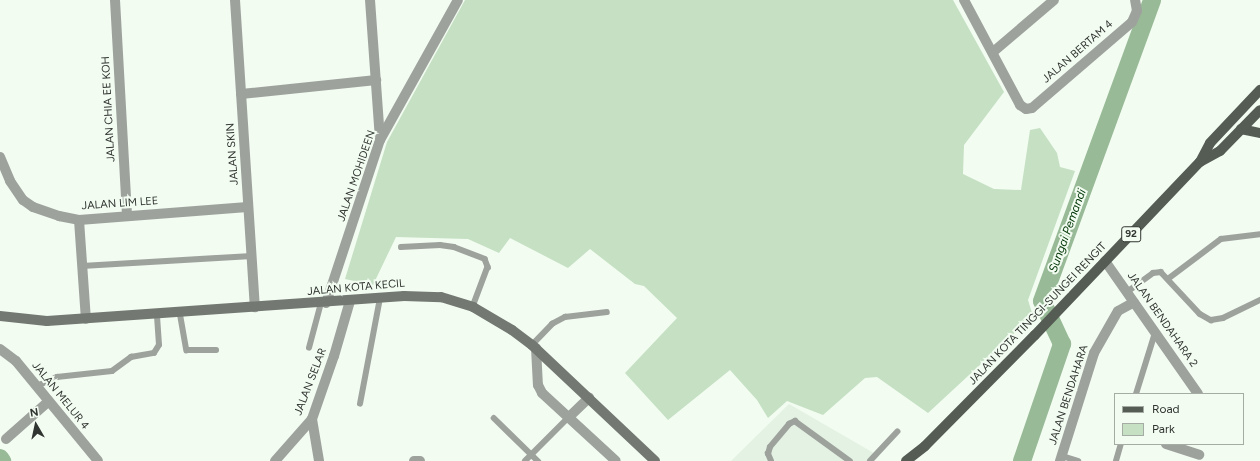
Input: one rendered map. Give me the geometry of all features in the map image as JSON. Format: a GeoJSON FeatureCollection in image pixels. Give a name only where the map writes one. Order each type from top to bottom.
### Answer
{"type":"FeatureCollection","features":[{"type":"Feature","properties":{"kind":"main road","name":"JALAN KOTA TINGGI-SUNGEI RENGIT"},"geometry":{"type":"LineString","coordinates":[[925,446],[1035,335],[1200,162],[1210,143],[1259,90]]}},
{"type":"Feature","properties":{"kind":"main road","name":"JALAN KOTA TINGGI-SUNGEI RENGIT"},"geometry":{"type":"LineString","coordinates":[[1200,162],[1220,151],[1260,110]]}},
{"type":"Feature","properties":{"kind":"main road"},"geometry":{"type":"LineString","coordinates":[[1241,129],[1260,133]]}},
{"type":"Feature","properties":{"kind":"main road","name":"92"},"geometry":{"type":"LineString","coordinates":[[906,461],[925,446]]}},
{"type":"Feature","properties":{"kind":"main road","name":"92"},"geometry":{"type":"LineString","coordinates":[[915,461],[925,446]]}},
{"type":"Feature","properties":{"kind":"street","name":"JALAN CHIA EE KOH"},"geometry":{"type":"LineString","coordinates":[[115,0],[127,216]]}},
{"type":"Feature","properties":{"kind":"street","name":"JALAN SKIN"},"geometry":{"type":"LineString","coordinates":[[235,0],[255,307]]}},
{"type":"Feature","properties":{"kind":"street"},"geometry":{"type":"LineString","coordinates":[[370,0],[380,140]]}},
{"type":"Feature","properties":{"kind":"street","name":"JALAN MOHIDEEN"},"geometry":{"type":"LineString","coordinates":[[324,303],[380,140],[458,0]]}},
{"type":"Feature","properties":{"kind":"street"},"geometry":{"type":"LineString","coordinates":[[964,0],[993,52],[1054,0]]}},
{"type":"Feature","properties":{"kind":"street","name":"JALAN BERTAM 4"},"geometry":{"type":"LineString","coordinates":[[993,52],[1020,105],[1026,109],[1032,108],[1132,22],[1137,11],[1135,0]]}},
{"type":"Feature","properties":{"kind":"street"},"geometry":{"type":"LineString","coordinates":[[241,94],[376,80]]}},
{"type":"Feature","properties":{"kind":"street","name":"JALAN LIM LEE"},"geometry":{"type":"LineString","coordinates":[[0,157],[10,181],[23,200],[47,213],[79,220],[248,207]]}},
{"type":"Feature","properties":{"kind":"street"},"geometry":{"type":"LineString","coordinates":[[79,220],[86,319]]}},
{"type":"Feature","properties":{"kind":"street","name":"JALAN BENDAHARA 2"},"geometry":{"type":"LineString","coordinates":[[1105,261],[1197,393]]}},
{"type":"Feature","properties":{"kind":"street","name":"JALAN KOTA KECIL"},"geometry":{"type":"LineString","coordinates":[[0,316],[28,321],[86,319],[423,295],[457,301],[473,307],[534,347],[655,461]]}},
{"type":"Feature","properties":{"kind":"street","name":"JALAN SELAR"},"geometry":{"type":"LineString","coordinates":[[275,461],[312,419],[334,356],[350,301]]}},
{"type":"Feature","properties":{"kind":"street","name":"JALAN BENDAHARA"},"geometry":{"type":"LineString","coordinates":[[1061,458],[1094,353],[1118,311],[1134,302]]}},
{"type":"Feature","properties":{"kind":"street"},"geometry":{"type":"LineString","coordinates":[[534,347],[538,385],[542,393],[616,461]]}},
{"type":"Feature","properties":{"kind":"street","name":"JALAN MELUR 4"},"geometry":{"type":"LineString","coordinates":[[0,349],[16,361],[98,461]]}},
{"type":"Feature","properties":{"kind":"street"},"geometry":{"type":"LineString","coordinates":[[569,417],[589,398]]}},
{"type":"Feature","properties":{"kind":"street"},"geometry":{"type":"LineString","coordinates":[[6,439],[49,401]]}},
{"type":"Feature","properties":{"kind":"street"},"geometry":{"type":"LineString","coordinates":[[312,419],[319,461]]}},
{"type":"Feature","properties":{"kind":"street"},"geometry":{"type":"LineString","coordinates":[[1168,445],[1199,458],[1200,445]]}},
{"type":"Feature","properties":{"kind":"street"},"geometry":{"type":"LineString","coordinates":[[414,461],[420,461]]}},
{"type":"Feature","properties":{"kind":"lane"},"geometry":{"type":"LineString","coordinates":[[1168,279],[1221,240],[1260,234]]}},
{"type":"Feature","properties":{"kind":"lane"},"geometry":{"type":"LineString","coordinates":[[401,247],[440,245],[454,247],[486,259],[488,267],[473,307]]}},
{"type":"Feature","properties":{"kind":"lane"},"geometry":{"type":"LineString","coordinates":[[82,266],[252,256]]}},
{"type":"Feature","properties":{"kind":"lane"},"geometry":{"type":"LineString","coordinates":[[1127,292],[1156,272],[1161,272],[1200,314],[1211,320],[1223,318],[1260,300]]}},
{"type":"Feature","properties":{"kind":"lane"},"geometry":{"type":"LineString","coordinates":[[360,404],[380,298]]}},
{"type":"Feature","properties":{"kind":"lane"},"geometry":{"type":"LineString","coordinates":[[309,348],[324,303]]}},
{"type":"Feature","properties":{"kind":"lane"},"geometry":{"type":"LineString","coordinates":[[180,312],[186,350],[216,350]]}},
{"type":"Feature","properties":{"kind":"lane"},"geometry":{"type":"LineString","coordinates":[[534,347],[552,324],[565,317],[607,312]]}},
{"type":"Feature","properties":{"kind":"lane"},"geometry":{"type":"LineString","coordinates":[[37,386],[56,377],[112,372],[131,357],[154,353],[159,345],[157,314]]}},
{"type":"Feature","properties":{"kind":"lane"},"geometry":{"type":"LineString","coordinates":[[1136,393],[1156,332]]}},
{"type":"Feature","properties":{"kind":"lane"},"geometry":{"type":"LineString","coordinates":[[525,461],[569,417]]}},
{"type":"Feature","properties":{"kind":"lane"},"geometry":{"type":"LineString","coordinates":[[494,418],[538,461]]}},
{"type":"Feature","properties":{"kind":"lane"},"geometry":{"type":"LineString","coordinates":[[771,460],[768,454],[770,447],[789,424],[795,421],[850,461]]}},
{"type":"Feature","properties":{"kind":"lane"},"geometry":{"type":"LineString","coordinates":[[870,461],[897,432]]}},
{"type":"Feature","properties":{"kind":"lane"},"geometry":{"type":"LineString","coordinates":[[1116,461],[1121,445]]}},
{"type":"Feature","properties":{"kind":"lane"},"geometry":{"type":"LineString","coordinates":[[1061,458],[1078,461]]}},
{"type":"Feature","properties":{"kind":"shaded area"},"geometry":{"type":"Polygon","coordinates":[[[789,404],[879,456],[874,461],[731,461],[789,404]]]}},
{"type":"Feature","properties":{"kind":"green space"},"geometry":{"type":"Polygon","coordinates":[[[465,0],[953,0],[1004,92],[964,145],[963,174],[994,189],[1021,190],[1030,130],[1040,128],[1057,153],[1060,167],[1075,171],[1028,300],[1033,316],[928,413],[877,377],[865,378],[823,415],[787,401],[768,418],[757,400],[730,370],[668,420],[625,373],[677,318],[644,286],[635,284],[590,249],[568,268],[510,238],[499,253],[468,239],[396,237],[373,285],[345,279],[387,142],[465,0]]]}},
{"type":"Feature","properties":{"kind":"waterway","name":"Sungai Pemandi"},"geometry":{"type":"LineString","coordinates":[[1022,461],[1062,344],[1042,301],[1152,0]]}}]}
